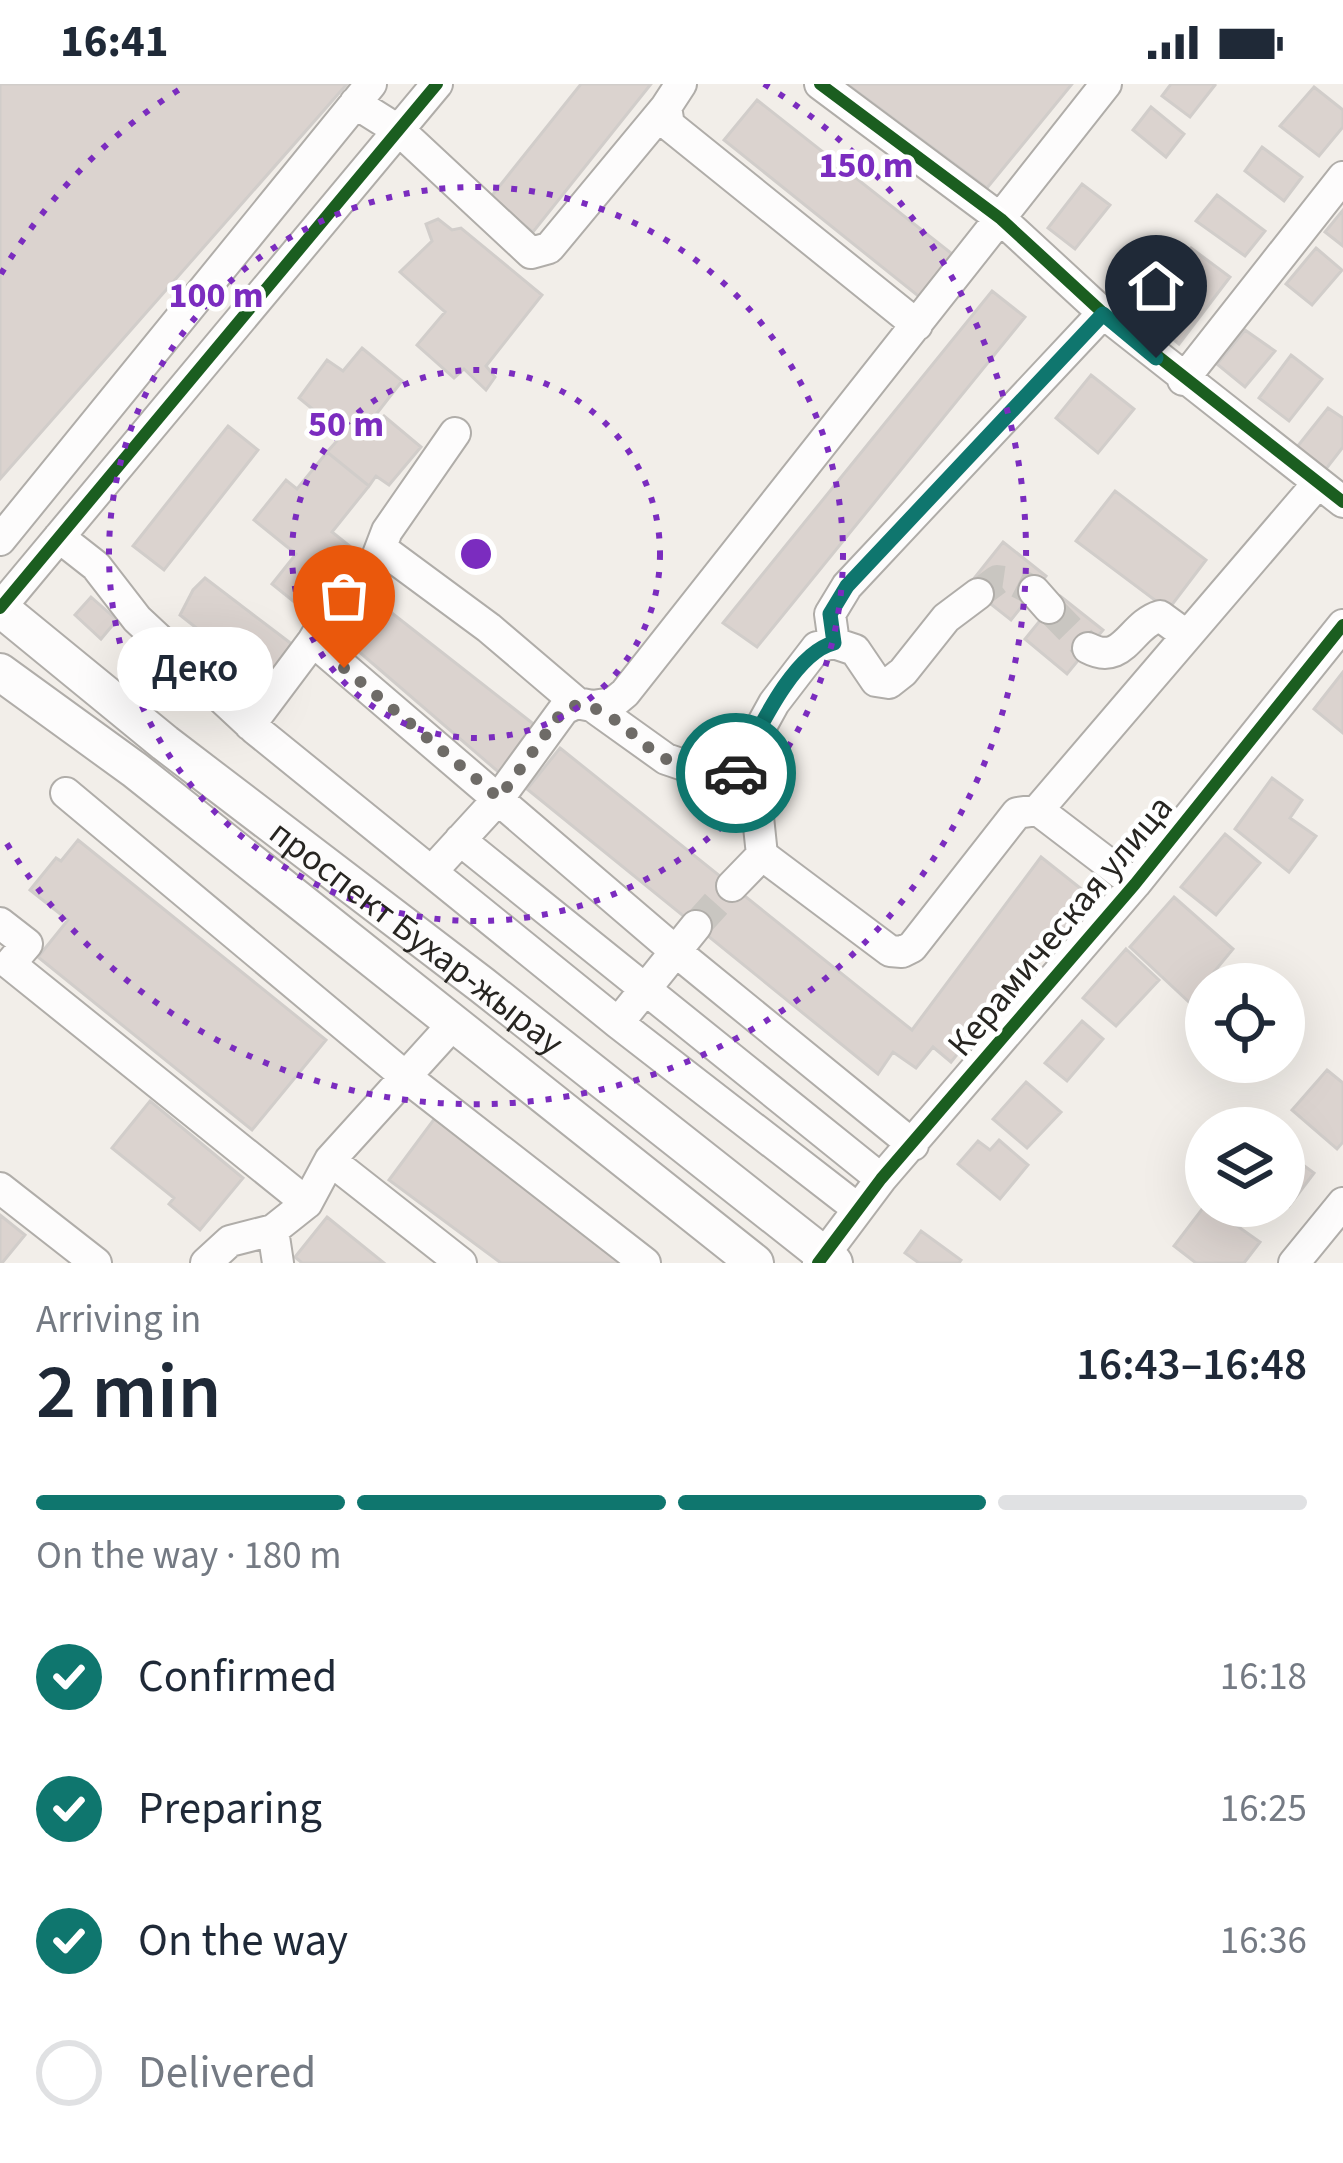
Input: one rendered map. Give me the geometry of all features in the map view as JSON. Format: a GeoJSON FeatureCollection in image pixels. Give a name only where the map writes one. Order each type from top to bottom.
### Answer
{"type":"FeatureCollection","features":[{"type":"Feature","properties":{"kind":"main road","name":"проспект Бухар-жырау"},"geometry":{"type":"LineString","coordinates":[[0,608],[826,1261]]}},
{"type":"Feature","properties":{"kind":"main road","name":"проспект Бухар-жырау"},"geometry":{"type":"LineString","coordinates":[[0,672],[135,770],[755,1263]]}},
{"type":"Feature","properties":{"kind":"street"},"geometry":{"type":"LineString","coordinates":[[0,608],[437,84]]}},
{"type":"Feature","properties":{"kind":"street"},"geometry":{"type":"LineString","coordinates":[[820,84],[1001,219],[1103,314],[1343,502]]}},
{"type":"Feature","properties":{"kind":"street"},"geometry":{"type":"LineString","coordinates":[[433,870],[499,798],[564,709],[613,703],[626,693],[1106,84]]}},
{"type":"Feature","properties":{"kind":"street"},"geometry":{"type":"LineString","coordinates":[[0,540],[363,93],[531,253],[549,248],[673,96]]}},
{"type":"Feature","properties":{"kind":"street"},"geometry":{"type":"LineString","coordinates":[[673,96],[669,125],[917,325]]}},
{"type":"Feature","properties":{"kind":"street"},"geometry":{"type":"LineString","coordinates":[[1183,380],[1343,177]]}},
{"type":"Feature","properties":{"kind":"street"},"geometry":{"type":"LineString","coordinates":[[834,643],[830,614],[847,586],[1103,314]]}},
{"type":"Feature","properties":{"kind":"street"},"geometry":{"type":"LineString","coordinates":[[146,362],[178,392]]}},
{"type":"Feature","properties":{"kind":"street"},"geometry":{"type":"LineString","coordinates":[[455,434],[387,531],[378,557],[489,628],[585,704],[666,759],[731,781],[758,817],[762,855],[890,951],[902,952],[912,946],[1017,813],[1038,810],[1318,483]]}},
{"type":"Feature","properties":{"kind":"street"},"geometry":{"type":"LineString","coordinates":[[59,537],[96,566],[137,620],[250,725],[617,1023],[859,1209]]}},
{"type":"Feature","properties":{"kind":"street"},"geometry":{"type":"LineString","coordinates":[[731,781],[774,703],[817,647],[834,643],[855,650],[877,681],[890,683],[946,618],[978,595]]}},
{"type":"Feature","properties":{"kind":"street"},"geometry":{"type":"LineString","coordinates":[[250,725],[338,599]]}},
{"type":"Feature","properties":{"kind":"street"},"geometry":{"type":"LineString","coordinates":[[1088,648],[1102,655],[1114,654],[1148,620],[1160,616],[1186,635]]}},
{"type":"Feature","properties":{"kind":"street","name":"Керамическая улица"},"geometry":{"type":"LineString","coordinates":[[826,1261],[881,1180],[1136,884],[1343,625]]}},
{"type":"Feature","properties":{"kind":"street"},"geometry":{"type":"LineString","coordinates":[[313,641],[674,950],[913,1145]]}},
{"type":"Feature","properties":{"kind":"street"},"geometry":{"type":"LineString","coordinates":[[66,793],[406,1076],[645,1263]]}},
{"type":"Feature","properties":{"kind":"street"},"geometry":{"type":"LineString","coordinates":[[1038,810],[1136,884]]}},
{"type":"Feature","properties":{"kind":"street"},"geometry":{"type":"LineString","coordinates":[[460,840],[881,1180]]}},
{"type":"Feature","properties":{"kind":"street"},"geometry":{"type":"LineString","coordinates":[[732,886],[762,855]]}},
{"type":"Feature","properties":{"kind":"street"},"geometry":{"type":"LineString","coordinates":[[0,922],[27,944],[10,964],[307,1203]]}},
{"type":"Feature","properties":{"kind":"street"},"geometry":{"type":"LineString","coordinates":[[617,1023],[695,926]]}},
{"type":"Feature","properties":{"kind":"street"},"geometry":{"type":"LineString","coordinates":[[206,1263],[230,1241],[273,1230],[307,1203],[330,1160],[454,1022]]}},
{"type":"Feature","properties":{"kind":"street"},"geometry":{"type":"LineString","coordinates":[[330,1160],[461,1263]]}},
{"type":"Feature","properties":{"kind":"street"},"geometry":{"type":"LineString","coordinates":[[0,1188],[96,1263]]}},
{"type":"Feature","properties":{"kind":"street"},"geometry":{"type":"LineString","coordinates":[[1294,1263],[1343,1203]]}},
{"type":"Feature","properties":{"kind":"street"},"geometry":{"type":"LineString","coordinates":[[273,1230],[278,1263]]}},
{"type":"Feature","properties":{"kind":"building"},"geometry":{"type":"Polygon","coordinates":[[[0,84],[347,84],[0,479],[0,84]]]}},
{"type":"Feature","properties":{"kind":"building"},"geometry":{"type":"Polygon","coordinates":[[[581,84],[651,84],[533,232],[490,198],[581,84]]]}},
{"type":"Feature","properties":{"kind":"building"},"geometry":{"type":"Polygon","coordinates":[[[847,84],[1072,84],[987,188],[847,84]]]}},
{"type":"Feature","properties":{"kind":"building"},"geometry":{"type":"Polygon","coordinates":[[[1171,84],[1215,85],[1190,117],[1162,96],[1171,84]]]}},
{"type":"Feature","properties":{"kind":"building"},"geometry":{"type":"Polygon","coordinates":[[[1314,87],[1343,110],[1343,127],[1319,156],[1280,126],[1314,87]]]}},
{"type":"Feature","properties":{"kind":"building"},"geometry":{"type":"Polygon","coordinates":[[[757,100],[956,257],[922,299],[724,140],[757,100]]]}},
{"type":"Feature","properties":{"kind":"building"},"geometry":{"type":"Polygon","coordinates":[[[1151,107],[1184,134],[1166,157],[1133,130],[1151,107]]]}},
{"type":"Feature","properties":{"kind":"building"},"geometry":{"type":"Polygon","coordinates":[[[1262,147],[1302,177],[1284,201],[1245,171],[1262,147]]]}},
{"type":"Feature","properties":{"kind":"building"},"geometry":{"type":"Polygon","coordinates":[[[1082,184],[1110,205],[1075,249],[1048,228],[1082,184]]]}},
{"type":"Feature","properties":{"kind":"building"},"geometry":{"type":"Polygon","coordinates":[[[1217,195],[1265,231],[1245,256],[1196,221],[1217,195]]]}},
{"type":"Feature","properties":{"kind":"building"},"geometry":{"type":"Polygon","coordinates":[[[1343,210],[1343,246],[1325,232],[1343,210]]]}},
{"type":"Feature","properties":{"kind":"building"},"geometry":{"type":"Polygon","coordinates":[[[438,219],[452,230],[461,228],[542,295],[486,366],[495,377],[486,390],[464,369],[454,378],[417,345],[445,312],[400,272],[432,241],[426,224],[438,219]]]}},
{"type":"Feature","properties":{"kind":"building"},"geometry":{"type":"Polygon","coordinates":[[[1191,248],[1230,277],[1179,344],[1139,311],[1191,248]]]}},
{"type":"Feature","properties":{"kind":"building"},"geometry":{"type":"Polygon","coordinates":[[[1316,248],[1342,270],[1312,305],[1286,284],[1316,248]]]}},
{"type":"Feature","properties":{"kind":"building"},"geometry":{"type":"Polygon","coordinates":[[[992,291],[1025,317],[757,647],[723,623],[992,291]]]}},
{"type":"Feature","properties":{"kind":"building"},"geometry":{"type":"Polygon","coordinates":[[[1245,330],[1275,351],[1245,387],[1217,364],[1245,330]]]}},
{"type":"Feature","properties":{"kind":"building"},"geometry":{"type":"Polygon","coordinates":[[[362,348],[402,381],[374,417],[376,423],[384,416],[421,447],[389,485],[376,476],[369,486],[327,452],[343,434],[299,398],[327,360],[343,371],[362,348]]]}},
{"type":"Feature","properties":{"kind":"building"},"geometry":{"type":"Polygon","coordinates":[[[1291,355],[1322,379],[1289,421],[1259,398],[1291,355]]]}},
{"type":"Feature","properties":{"kind":"building"},"geometry":{"type":"Polygon","coordinates":[[[1091,375],[1134,409],[1098,453],[1056,418],[1091,375]]]}},
{"type":"Feature","properties":{"kind":"building"},"geometry":{"type":"Polygon","coordinates":[[[1328,408],[1343,418],[1343,447],[1326,469],[1297,447],[1328,408]]]}},
{"type":"Feature","properties":{"kind":"building"},"geometry":{"type":"Polygon","coordinates":[[[228,426],[258,450],[164,570],[133,546],[228,426]]]}},
{"type":"Feature","properties":{"kind":"building"},"geometry":{"type":"Polygon","coordinates":[[[327,452],[369,486],[332,532],[376,567],[345,605],[313,617],[272,584],[296,554],[254,520],[286,480],[297,489],[327,452]]]}},
{"type":"Feature","properties":{"kind":"building"},"geometry":{"type":"Polygon","coordinates":[[[1115,491],[1206,560],[1168,610],[1076,541],[1115,491]]]}},
{"type":"Feature","properties":{"kind":"building"},"geometry":{"type":"Polygon","coordinates":[[[1003,542],[1046,576],[1011,620],[968,586],[1003,542]]]}},
{"type":"Feature","properties":{"kind":"building"},"geometry":{"type":"Polygon","coordinates":[[[205,578],[301,651],[270,686],[180,615],[205,578]]]}},
{"type":"Feature","properties":{"kind":"building"},"geometry":{"type":"Polygon","coordinates":[[[1060,596],[1103,630],[1067,674],[1025,639],[1060,596]]]}},
{"type":"Feature","properties":{"kind":"building"},"geometry":{"type":"Polygon","coordinates":[[[91,597],[117,620],[101,639],[75,615],[91,597]]]}},
{"type":"Feature","properties":{"kind":"building"},"geometry":{"type":"Polygon","coordinates":[[[374,599],[545,733],[509,781],[343,638],[374,599]]]}},
{"type":"Feature","properties":{"kind":"building"},"geometry":{"type":"Polygon","coordinates":[[[1343,672],[1343,733],[1314,709],[1343,672]]]}},
{"type":"Feature","properties":{"kind":"building"},"geometry":{"type":"Polygon","coordinates":[[[560,748],[912,1030],[1041,857],[1089,895],[967,1058],[959,1052],[951,1062],[933,1047],[916,1068],[893,1052],[878,1074],[527,789],[560,748]]]}},
{"type":"Feature","properties":{"kind":"building"},"geometry":{"type":"Polygon","coordinates":[[[1272,778],[1302,800],[1290,818],[1316,836],[1289,872],[1235,829],[1272,778]]]}},
{"type":"Feature","properties":{"kind":"building"},"geometry":{"type":"Polygon","coordinates":[[[1225,834],[1260,863],[1216,915],[1181,887],[1225,834]]]}},
{"type":"Feature","properties":{"kind":"building"},"geometry":{"type":"Polygon","coordinates":[[[78,840],[326,1040],[252,1130],[38,957],[68,920],[30,890],[78,840]]]}},
{"type":"Feature","properties":{"kind":"building"},"geometry":{"type":"Polygon","coordinates":[[[1174,897],[1233,949],[1221,963],[1185,963],[1185,998],[1130,947],[1174,897]]]}},
{"type":"Feature","properties":{"kind":"building"},"geometry":{"type":"Polygon","coordinates":[[[1126,949],[1159,980],[1116,1026],[1083,998],[1126,949]]]}},
{"type":"Feature","properties":{"kind":"building"},"geometry":{"type":"Polygon","coordinates":[[[1082,1021],[1103,1039],[1067,1081],[1045,1063],[1082,1021]]]}},
{"type":"Feature","properties":{"kind":"building"},"geometry":{"type":"Polygon","coordinates":[[[1327,1070],[1343,1083],[1343,1142],[1337,1149],[1305,1121],[1305,1107],[1295,1107],[1327,1070]]]}},
{"type":"Feature","properties":{"kind":"building"},"geometry":{"type":"Polygon","coordinates":[[[1026,1082],[1061,1112],[1027,1148],[993,1119],[1026,1082]]]}},
{"type":"Feature","properties":{"kind":"building"},"geometry":{"type":"Polygon","coordinates":[[[150,1101],[243,1178],[200,1230],[169,1204],[174,1198],[112,1148],[150,1101]]]}},
{"type":"Feature","properties":{"kind":"building"},"geometry":{"type":"Polygon","coordinates":[[[435,1118],[630,1263],[501,1263],[389,1180],[435,1118]]]}},
{"type":"Feature","properties":{"kind":"building"},"geometry":{"type":"Polygon","coordinates":[[[999,1140],[1028,1165],[1000,1199],[958,1164],[978,1141],[990,1150],[999,1140]]]}},
{"type":"Feature","properties":{"kind":"building"},"geometry":{"type":"Polygon","coordinates":[[[0,1215],[25,1235],[2,1263],[0,1263],[0,1215]]]}},
{"type":"Feature","properties":{"kind":"building"},"geometry":{"type":"Polygon","coordinates":[[[327,1217],[384,1263],[302,1263],[295,1257],[327,1217]]]}},
{"type":"Feature","properties":{"kind":"building"},"geometry":{"type":"Polygon","coordinates":[[[1188,1227],[1239,1227],[1260,1242],[1244,1263],[1196,1263],[1174,1246],[1188,1227]]]}},
{"type":"Feature","properties":{"kind":"building"},"geometry":{"type":"Polygon","coordinates":[[[921,1231],[959,1263],[919,1263],[905,1253],[921,1231]]]}},
{"type":"Feature","properties":{"kind":"tunnel"},"geometry":{"type":"LineString","coordinates":[[338,599],[374,565]]}},
{"type":"Feature","properties":{"kind":"tunnel"},"geometry":{"type":"LineString","coordinates":[[978,594],[997,580],[1034,591]]}},
{"type":"Feature","properties":{"kind":"tunnel"},"geometry":{"type":"LineString","coordinates":[[1049,608],[1088,648]]}},
{"type":"Feature","properties":{"kind":"tunnel"},"geometry":{"type":"LineString","coordinates":[[696,926],[732,886]]}},
{"type":"Feature","properties":{"kind":"cycle path"},"geometry":{"type":"LineString","coordinates":[[0,608],[437,84]]}},
{"type":"Feature","properties":{"kind":"cycle path"},"geometry":{"type":"LineString","coordinates":[[820,84],[1001,219],[1103,313],[1343,502]]}},
{"type":"Feature","properties":{"kind":"cycle path"},"geometry":{"type":"LineString","coordinates":[[818,1263],[881,1179],[1135,884],[1343,625]]}},
{"type":"Feature","properties":{"kind":"way so far"},"geometry":{"type":"LineString","coordinates":[[344,668],[499,798],[564,709],[577,703],[592,706],[666,759],[731,781],[736,773]]}},
{"type":"Feature","properties":{"kind":"place","name":"Деко"},"geometry":{"type":"Point","coordinates":[344,668]}},
{"type":"Feature","properties":{"kind":"route"},"geometry":{"type":"LineString","coordinates":[[736,773],[774,703],[817,647],[834,643],[830,614],[847,586],[1103,314],[1156,358]]}}]}
